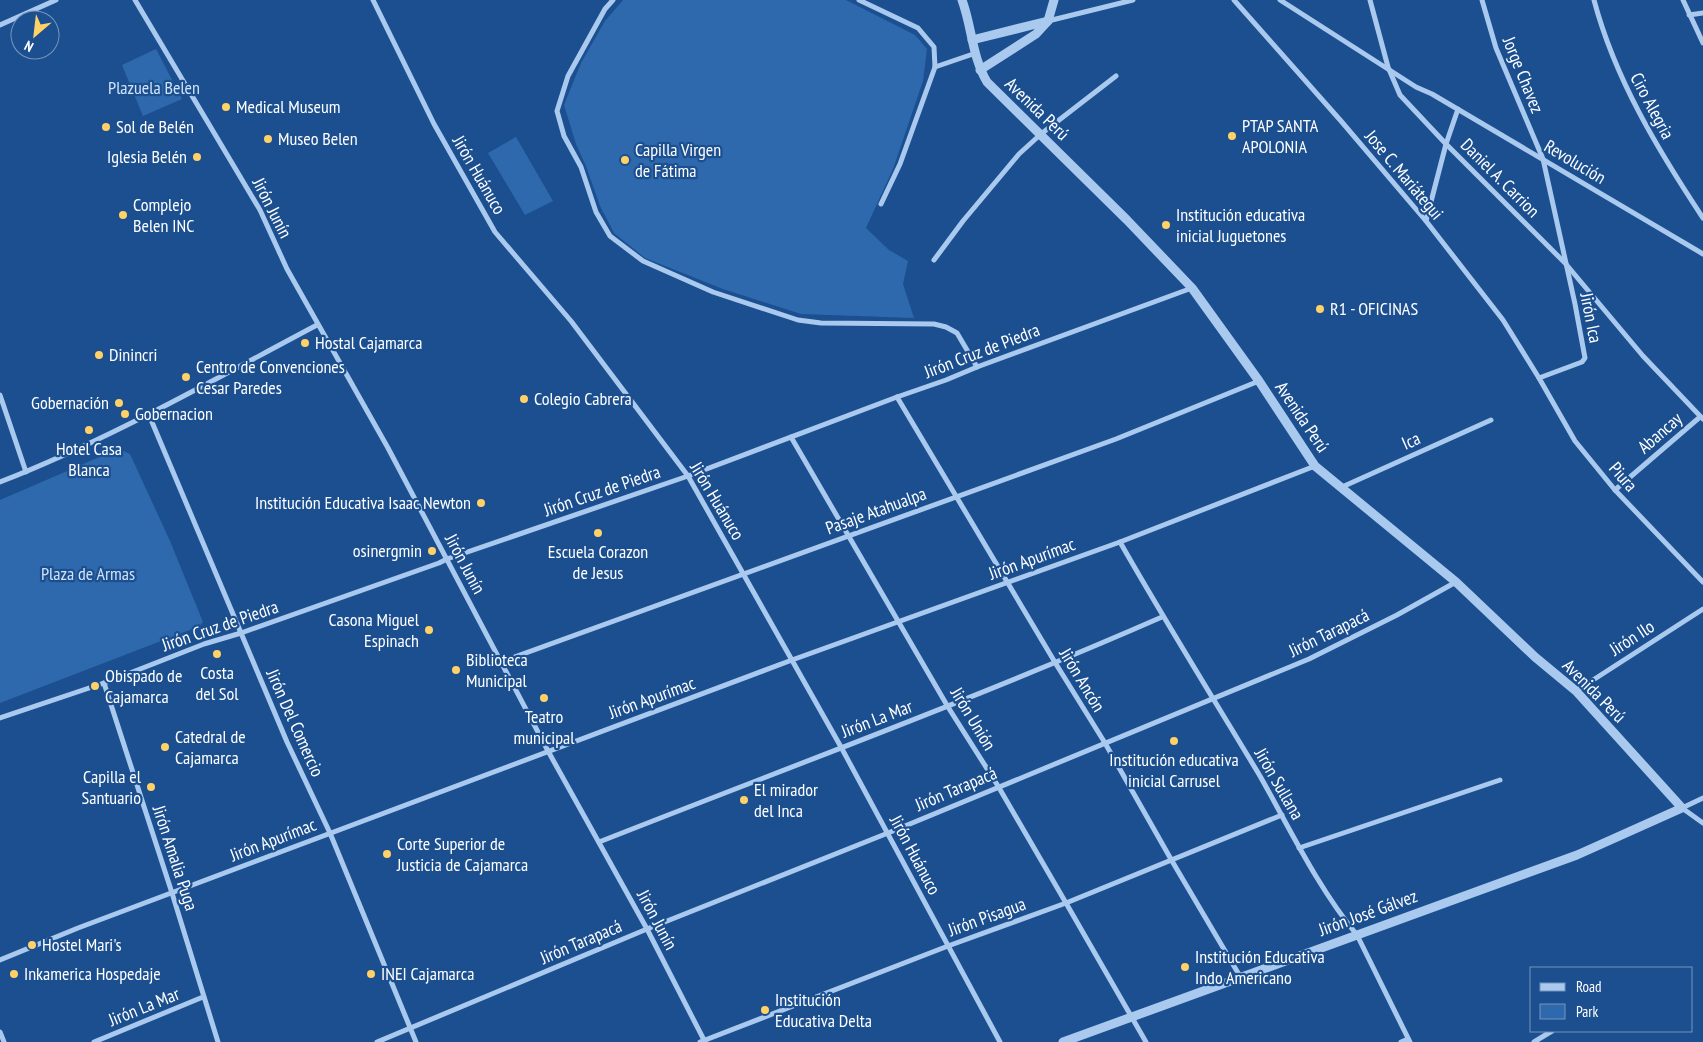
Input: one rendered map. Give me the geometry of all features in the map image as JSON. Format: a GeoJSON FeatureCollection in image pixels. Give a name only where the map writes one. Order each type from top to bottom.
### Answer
{"type":"FeatureCollection","features":[{"type":"Feature","properties":{"kind":"street"},"geometry":{"type":"LineString","coordinates":[[1,23],[56,0]]}},
{"type":"Feature","properties":{"kind":"street","name":"Jirón Junín"},"geometry":{"type":"LineString","coordinates":[[135,0],[260,210],[288,270],[317,325],[388,448],[548,751],[647,929],[703,1041]]}},
{"type":"Feature","properties":{"kind":"street","name":"Jirón Huánuco"},"geometry":{"type":"LineString","coordinates":[[373,0],[434,124],[495,232],[570,321],[688,476],[841,747],[1000,1042]]}},
{"type":"Feature","properties":{"kind":"street"},"geometry":{"type":"LineString","coordinates":[[613,0],[605,10],[568,76],[558,111],[564,136],[587,181],[596,212],[610,236],[643,261],[713,292],[798,320],[821,323],[934,324],[946,327],[957,333],[977,367]]}},
{"type":"Feature","properties":{"kind":"street"},"geometry":{"type":"LineString","coordinates":[[859,0],[918,28],[934,46],[935,67],[900,164],[881,204]]}},
{"type":"Feature","properties":{"kind":"street","name":"Avenida Perú"},"geometry":{"type":"LineString","coordinates":[[962,0],[968,16],[980,70],[987,82],[1127,220],[1192,288],[1259,381],[1315,466],[1456,582],[1535,657],[1576,691],[1682,808],[1703,823]]}},
{"type":"Feature","properties":{"kind":"street"},"geometry":{"type":"LineString","coordinates":[[980,70],[1036,34],[1048,21],[1054,0]]}},
{"type":"Feature","properties":{"kind":"street"},"geometry":{"type":"LineString","coordinates":[[972,40],[1133,0]]}},
{"type":"Feature","properties":{"kind":"street","name":"Jose C. Mariátegui"},"geometry":{"type":"LineString","coordinates":[[1234,0],[1426,221],[1503,320],[1539,378]]}},
{"type":"Feature","properties":{"kind":"street"},"geometry":{"type":"LineString","coordinates":[[1280,0],[1388,68]]}},
{"type":"Feature","properties":{"kind":"street","name":"Daniel A. Carrion"},"geometry":{"type":"LineString","coordinates":[[1370,0],[1388,68],[1400,95],[1446,144],[1565,263]]}},
{"type":"Feature","properties":{"kind":"street","name":"Jorge Chavez"},"geometry":{"type":"LineString","coordinates":[[1482,0],[1496,48],[1543,159],[1565,263]]}},
{"type":"Feature","properties":{"kind":"street","name":"Ciro Alegria"},"geometry":{"type":"LineString","coordinates":[[1594,0],[1618,71],[1665,161],[1703,218]]}},
{"type":"Feature","properties":{"kind":"street"},"geometry":{"type":"LineString","coordinates":[[1682,0],[1703,43]]}},
{"type":"Feature","properties":{"kind":"street"},"geometry":{"type":"LineString","coordinates":[[1689,15],[1703,13]]}},
{"type":"Feature","properties":{"kind":"street"},"geometry":{"type":"LineString","coordinates":[[935,67],[976,53]]}},
{"type":"Feature","properties":{"kind":"street","name":"Revolución"},"geometry":{"type":"LineString","coordinates":[[1388,68],[1416,87],[1432,94],[1703,254]]}},
{"type":"Feature","properties":{"kind":"street"},"geometry":{"type":"LineString","coordinates":[[934,260],[1000,175],[1019,154],[1040,134],[1116,76]]}},
{"type":"Feature","properties":{"kind":"street"},"geometry":{"type":"LineString","coordinates":[[1426,221],[1446,144],[1458,110]]}},
{"type":"Feature","properties":{"kind":"street"},"geometry":{"type":"LineString","coordinates":[[1565,263],[1643,356],[1702,418]]}},
{"type":"Feature","properties":{"kind":"street","name":"Jirón Ica"},"geometry":{"type":"LineString","coordinates":[[1539,378],[1582,362],[1585,358],[1565,263]]}},
{"type":"Feature","properties":{"kind":"street","name":"Jirón Cruz de Piedra"},"geometry":{"type":"LineString","coordinates":[[0,718],[104,683],[204,644],[241,633],[438,564],[447,559],[688,476],[1192,288]]}},
{"type":"Feature","properties":{"kind":"street"},"geometry":{"type":"LineString","coordinates":[[0,482],[26,472],[149,415],[317,325]]}},
{"type":"Feature","properties":{"kind":"street","name":"Piura"},"geometry":{"type":"LineString","coordinates":[[1539,378],[1575,441],[1615,490],[1703,582]]}},
{"type":"Feature","properties":{"kind":"street","name":"Pasaje Atahualpa"},"geometry":{"type":"LineString","coordinates":[[501,662],[1116,439],[1259,381]]}},
{"type":"Feature","properties":{"kind":"street"},"geometry":{"type":"LineString","coordinates":[[0,396],[26,472]]}},
{"type":"Feature","properties":{"kind":"street","name":"Jirón Ancón"},"geometry":{"type":"LineString","coordinates":[[897,397],[1105,743],[1241,978]]}},
{"type":"Feature","properties":{"kind":"street","name":"Jirón Del Comercio"},"geometry":{"type":"LineString","coordinates":[[149,415],[287,742],[330,833],[416,1042]]}},
{"type":"Feature","properties":{"kind":"street","name":"Abancay"},"geometry":{"type":"LineString","coordinates":[[1615,490],[1702,418]]}},
{"type":"Feature","properties":{"kind":"street","name":"Ica"},"geometry":{"type":"LineString","coordinates":[[1342,487],[1491,420]]}},
{"type":"Feature","properties":{"kind":"street","name":"Jirón Unión"},"geometry":{"type":"LineString","coordinates":[[792,437],[948,707],[998,786],[1146,1042]]}},
{"type":"Feature","properties":{"kind":"street","name":"Jirón Apurímac"},"geometry":{"type":"LineString","coordinates":[[0,960],[78,928],[548,751],[792,660],[1120,542],[1315,466]]}},
{"type":"Feature","properties":{"kind":"street","name":"Jirón Sullana"},"geometry":{"type":"LineString","coordinates":[[1120,542],[1162,617],[1214,699],[1282,816],[1298,848],[1347,923],[1357,934],[1409,1041]]}},
{"type":"Feature","properties":{"kind":"street","name":"Jirón Tarapacá"},"geometry":{"type":"LineString","coordinates":[[377,1042],[647,929],[888,833],[998,786],[1309,660],[1456,582]]}},
{"type":"Feature","properties":{"kind":"street","name":"Jirón Ilo"},"geometry":{"type":"LineString","coordinates":[[1576,691],[1703,609]]}},
{"type":"Feature","properties":{"kind":"street","name":"Jirón La Mar"},"geometry":{"type":"LineString","coordinates":[[599,842],[1056,664],[1162,617]]}},
{"type":"Feature","properties":{"kind":"street","name":"Jirón Amalia Puga"},"geometry":{"type":"LineString","coordinates":[[104,683],[218,1042]]}},
{"type":"Feature","properties":{"kind":"street"},"geometry":{"type":"LineString","coordinates":[[1298,848],[1500,780]]}},
{"type":"Feature","properties":{"kind":"street"},"geometry":{"type":"LineString","coordinates":[[1682,808],[1703,798]]}},
{"type":"Feature","properties":{"kind":"street","name":"Jirón José Gálvez"},"geometry":{"type":"LineString","coordinates":[[1063,1042],[1577,855],[1682,808]]}},
{"type":"Feature","properties":{"kind":"street","name":"Jirón Pisagua"},"geometry":{"type":"LineString","coordinates":[[703,1041],[948,946],[1066,903],[1282,816]]}},
{"type":"Feature","properties":{"kind":"street","name":"Jirón La Mar"},"geometry":{"type":"LineString","coordinates":[[94,1042],[204,998]]}},
{"type":"Feature","properties":{"kind":"street"},"geometry":{"type":"LineString","coordinates":[[0,1032],[4,1042]]}},
{"type":"Feature","properties":{"kind":"street"},"geometry":{"type":"LineString","coordinates":[[1534,1042],[1550,1032]]}},
{"type":"Feature","properties":{"kind":"street"},"geometry":{"type":"LineString","coordinates":[[1401,1042],[1409,1041]]}},
{"type":"Feature","properties":{"kind":"green space"},"geometry":{"type":"Polygon","coordinates":[[[623,0],[846,0],[915,35],[927,49],[923,81],[893,169],[866,228],[889,250],[908,261],[903,284],[914,318],[801,314],[723,289],[645,258],[614,233],[600,206],[576,144],[564,105],[581,63],[605,21],[623,0]]]}},
{"type":"Feature","properties":{"kind":"green space","name":"Plazuela Belen"},"geometry":{"type":"Polygon","coordinates":[[[156,49],[182,99],[143,116],[122,65],[156,49]]]}},
{"type":"Feature","properties":{"kind":"green space"},"geometry":{"type":"Polygon","coordinates":[[[516,137],[553,201],[525,215],[488,153],[516,137]]]}},
{"type":"Feature","properties":{"kind":"green space","name":"Plaza de Armas"},"geometry":{"type":"Polygon","coordinates":[[[118,449],[130,454],[170,541],[203,622],[200,626],[0,703],[0,500],[118,449]]]}},
{"type":"Feature","properties":{"kind":"place","name":"Medical Museum"},"geometry":{"type":"Point","coordinates":[226,107]}},
{"type":"Feature","properties":{"kind":"place","name":"Sol de Belén"},"geometry":{"type":"Point","coordinates":[106,127]}},
{"type":"Feature","properties":{"kind":"place","name":"PTAP SANTA APOLONIA"},"geometry":{"type":"Point","coordinates":[1232,136]}},
{"type":"Feature","properties":{"kind":"place","name":"Museo Belen"},"geometry":{"type":"Point","coordinates":[268,139]}},
{"type":"Feature","properties":{"kind":"place","name":"Iglesia Belén"},"geometry":{"type":"Point","coordinates":[197,157]}},
{"type":"Feature","properties":{"kind":"place","name":"Capilla Virgen de Fátima"},"geometry":{"type":"Point","coordinates":[625,160]}},
{"type":"Feature","properties":{"kind":"place","name":"Complejo Belen INC"},"geometry":{"type":"Point","coordinates":[123,215]}},
{"type":"Feature","properties":{"kind":"place","name":"Institución educativa inicial Juguetones"},"geometry":{"type":"Point","coordinates":[1166,225]}},
{"type":"Feature","properties":{"kind":"place","name":"R1 - OFICINAS"},"geometry":{"type":"Point","coordinates":[1320,309]}},
{"type":"Feature","properties":{"kind":"place","name":"Hostal Cajamarca"},"geometry":{"type":"Point","coordinates":[305,343]}},
{"type":"Feature","properties":{"kind":"place","name":"Dinincri"},"geometry":{"type":"Point","coordinates":[99,355]}},
{"type":"Feature","properties":{"kind":"place","name":"Centro de Convenciones Cesar Paredes"},"geometry":{"type":"Point","coordinates":[186,377]}},
{"type":"Feature","properties":{"kind":"place","name":"Colegio Cabrera"},"geometry":{"type":"Point","coordinates":[524,399]}},
{"type":"Feature","properties":{"kind":"place","name":"Gobernación"},"geometry":{"type":"Point","coordinates":[119,403]}},
{"type":"Feature","properties":{"kind":"place","name":"Gobernacion"},"geometry":{"type":"Point","coordinates":[125,414]}},
{"type":"Feature","properties":{"kind":"place","name":"Hotel Casa Blanca"},"geometry":{"type":"Point","coordinates":[89,430]}},
{"type":"Feature","properties":{"kind":"place","name":"Institución Educativa Isaac Newton"},"geometry":{"type":"Point","coordinates":[481,503]}},
{"type":"Feature","properties":{"kind":"place","name":"Escuela Corazon de Jesus"},"geometry":{"type":"Point","coordinates":[598,533]}},
{"type":"Feature","properties":{"kind":"place","name":"osinergmin"},"geometry":{"type":"Point","coordinates":[432,551]}},
{"type":"Feature","properties":{"kind":"place","name":"Casona Miguel Espinach"},"geometry":{"type":"Point","coordinates":[429,630]}},
{"type":"Feature","properties":{"kind":"place","name":"Costa del Sol"},"geometry":{"type":"Point","coordinates":[217,654]}},
{"type":"Feature","properties":{"kind":"place","name":"Biblioteca Municipal"},"geometry":{"type":"Point","coordinates":[456,670]}},
{"type":"Feature","properties":{"kind":"place","name":"Obispado de Cajamarca"},"geometry":{"type":"Point","coordinates":[95,686]}},
{"type":"Feature","properties":{"kind":"place","name":"Teatro municipal"},"geometry":{"type":"Point","coordinates":[544,698]}},
{"type":"Feature","properties":{"kind":"place","name":"Institución educativa inicial Carrusel"},"geometry":{"type":"Point","coordinates":[1174,741]}},
{"type":"Feature","properties":{"kind":"place","name":"Catedral de Cajamarca"},"geometry":{"type":"Point","coordinates":[165,747]}},
{"type":"Feature","properties":{"kind":"place","name":"Capilla el Santuario"},"geometry":{"type":"Point","coordinates":[151,787]}},
{"type":"Feature","properties":{"kind":"place","name":"El mirador del Inca"},"geometry":{"type":"Point","coordinates":[744,800]}},
{"type":"Feature","properties":{"kind":"place","name":"Corte Superior de Justicia de Cajamarca"},"geometry":{"type":"Point","coordinates":[387,854]}},
{"type":"Feature","properties":{"kind":"place","name":"Hostel Mari's"},"geometry":{"type":"Point","coordinates":[32,945]}},
{"type":"Feature","properties":{"kind":"place","name":"Institución Educativa Indo Americano"},"geometry":{"type":"Point","coordinates":[1185,967]}},
{"type":"Feature","properties":{"kind":"place","name":"Inkamerica Hospedaje"},"geometry":{"type":"Point","coordinates":[14,974]}},
{"type":"Feature","properties":{"kind":"place","name":"INEI Cajamarca"},"geometry":{"type":"Point","coordinates":[371,974]}},
{"type":"Feature","properties":{"kind":"place","name":"Institución Educativa Delta"},"geometry":{"type":"Point","coordinates":[765,1010]}}]}
